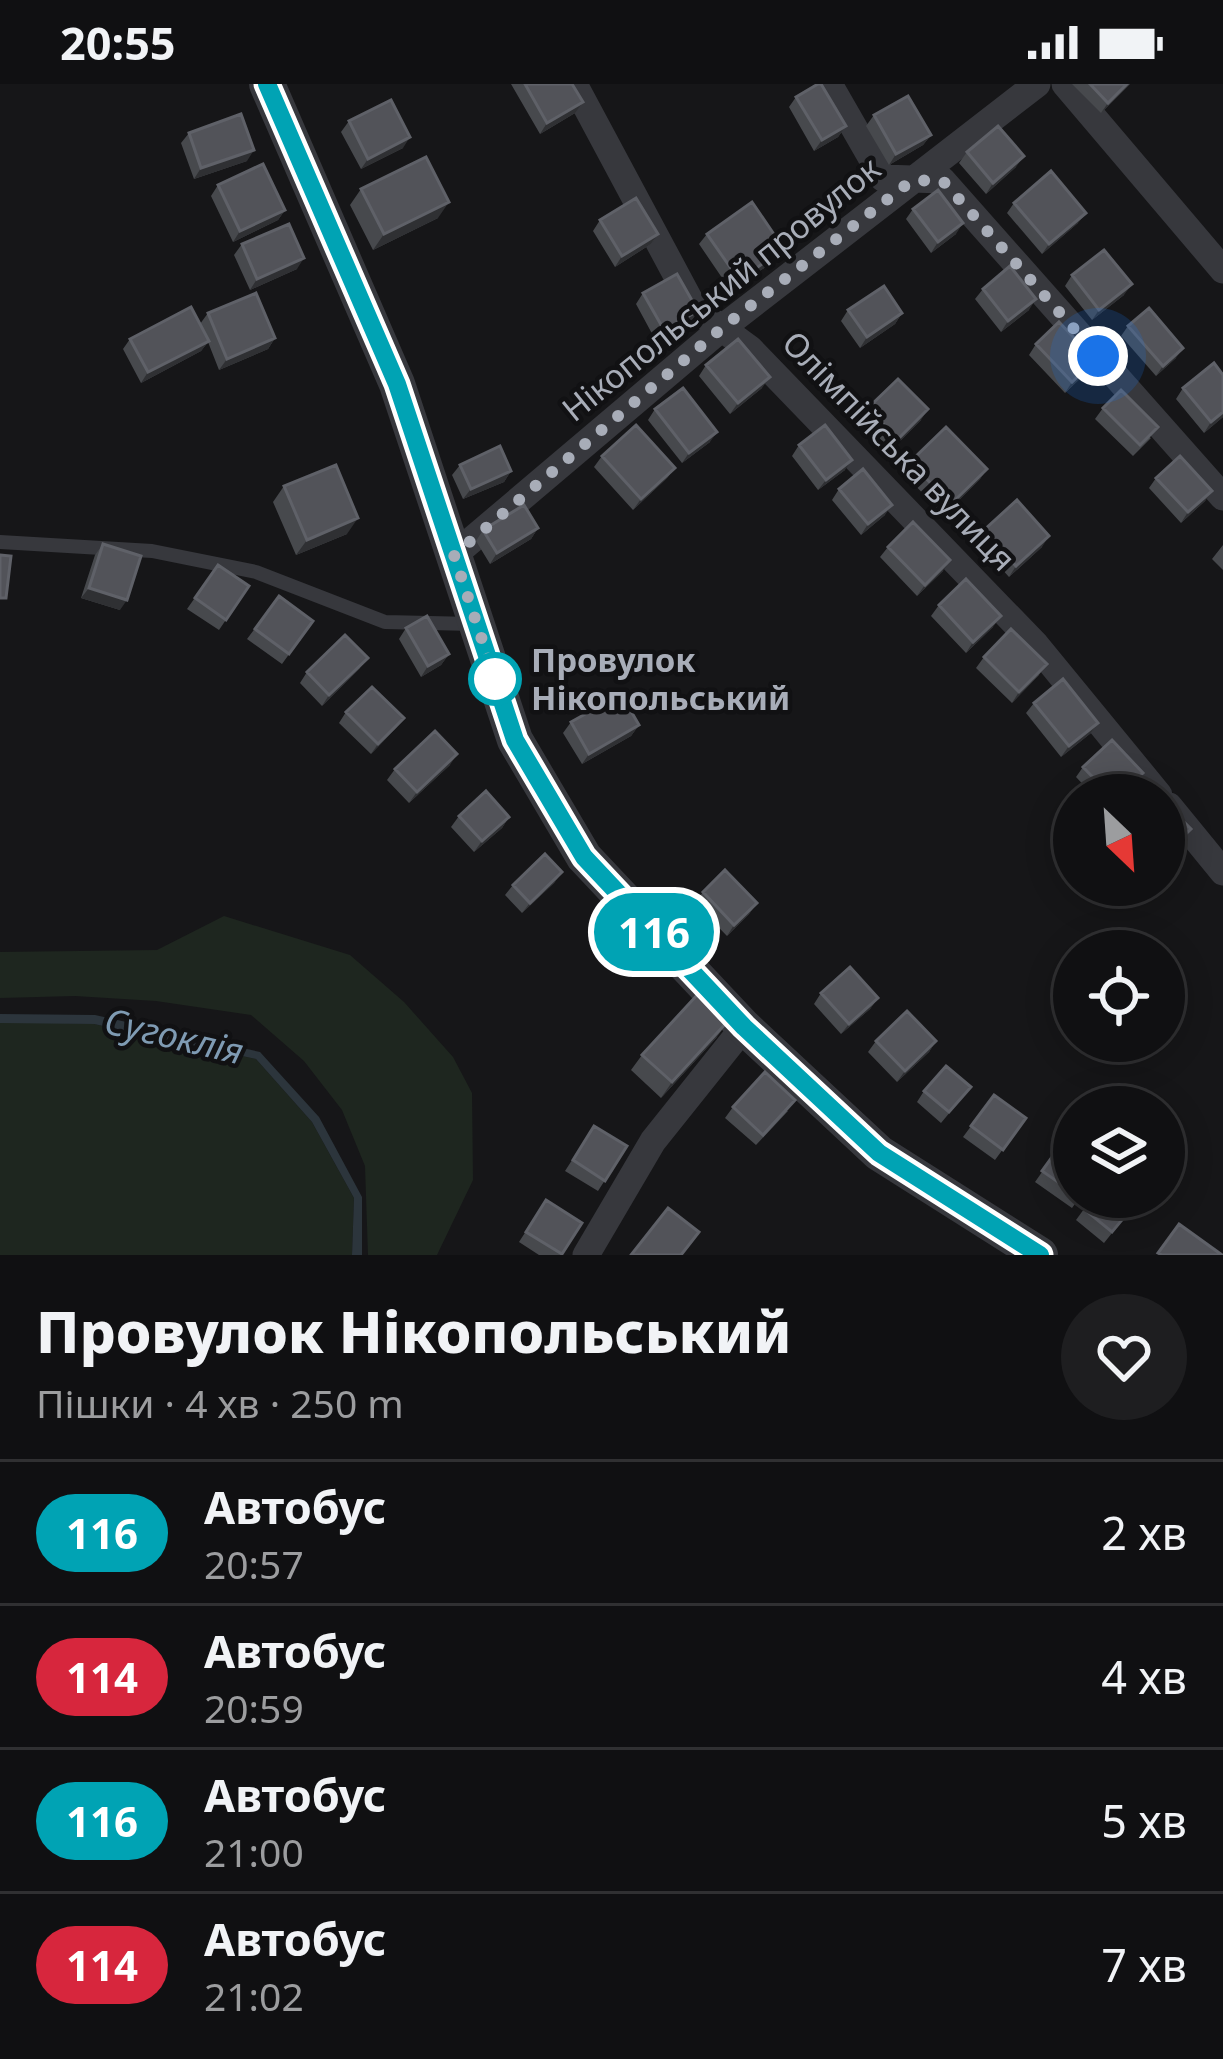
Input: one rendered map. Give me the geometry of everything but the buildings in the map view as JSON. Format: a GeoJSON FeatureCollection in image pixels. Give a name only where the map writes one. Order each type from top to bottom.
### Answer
{"type":"FeatureCollection","features":[{"type":"Feature","properties":{"kind":"street"},"geometry":{"type":"LineString","coordinates":[[267,84],[397,384],[515,740],[584,857],[744,1027],[879,1153],[1040,1255]]}},
{"type":"Feature","properties":{"kind":"street","name":"Олімпійська вулиця"},"geometry":{"type":"LineString","coordinates":[[574,84],[694,308],[750,349],[1036,645],[1142,774]]}},
{"type":"Feature","properties":{"kind":"street"},"geometry":{"type":"LineString","coordinates":[[829,84],[884,178],[942,180],[1223,497]]}},
{"type":"Feature","properties":{"kind":"street","name":"Нікопольський провулок"},"geometry":{"type":"LineString","coordinates":[[454,555],[722,328],[1037,84]]}},
{"type":"Feature","properties":{"kind":"street"},"geometry":{"type":"LineString","coordinates":[[1064,84],[1223,270]]}},
{"type":"Feature","properties":{"kind":"street","name":"Олімпійська вулиця"},"geometry":{"type":"LineString","coordinates":[[1185,826],[1223,872]]}},
{"type":"Feature","properties":{"kind":"street"},"geometry":{"type":"LineString","coordinates":[[586,1255],[653,1141],[744,1027]]}},
{"type":"Feature","properties":{"kind":"lane"},"geometry":{"type":"LineString","coordinates":[[0,542],[152,551],[256,572],[385,622],[478,624]]}},
{"type":"Feature","properties":{"kind":"shaded area"},"geometry":{"type":"Polygon","coordinates":[[[224,916],[350,955],[404,1002],[453,1057],[472,1093],[473,1180],[437,1255],[368,1255],[365,1166],[342,1110],[304,1061],[251,1015],[156,1001],[0,998],[0,952],[157,950],[224,916]]]}},
{"type":"Feature","properties":{"kind":"shaded area"},"geometry":{"type":"Polygon","coordinates":[[[0,1023],[94,1024],[256,1059],[312,1122],[354,1198],[352,1255],[0,1255],[0,1023]]]}},
{"type":"Feature","properties":{"kind":"water","name":"Сугоклія"},"geometry":{"type":"Polygon","coordinates":[[[0,1014],[95,1015],[260,1052],[319,1117],[362,1197],[362,1255],[352,1255],[354,1198],[312,1122],[256,1059],[94,1024],[0,1023],[0,1014]]]}},
{"type":"Feature","properties":{"kind":"bus line","name":"116"},"geometry":{"type":"LineString","coordinates":[[267,84],[397,384],[515,740],[584,857],[744,1027],[879,1153],[1040,1255]]}},
{"type":"Feature","properties":{"kind":"place","name":"Провулок Нікопольський"},"geometry":{"type":"Point","coordinates":[495,679]}},
{"type":"Feature","properties":{"kind":"route"},"geometry":{"type":"LineString","coordinates":[[495,679],[454,555],[722,328],[911,181],[942,180],[1098,356]]}}]}
